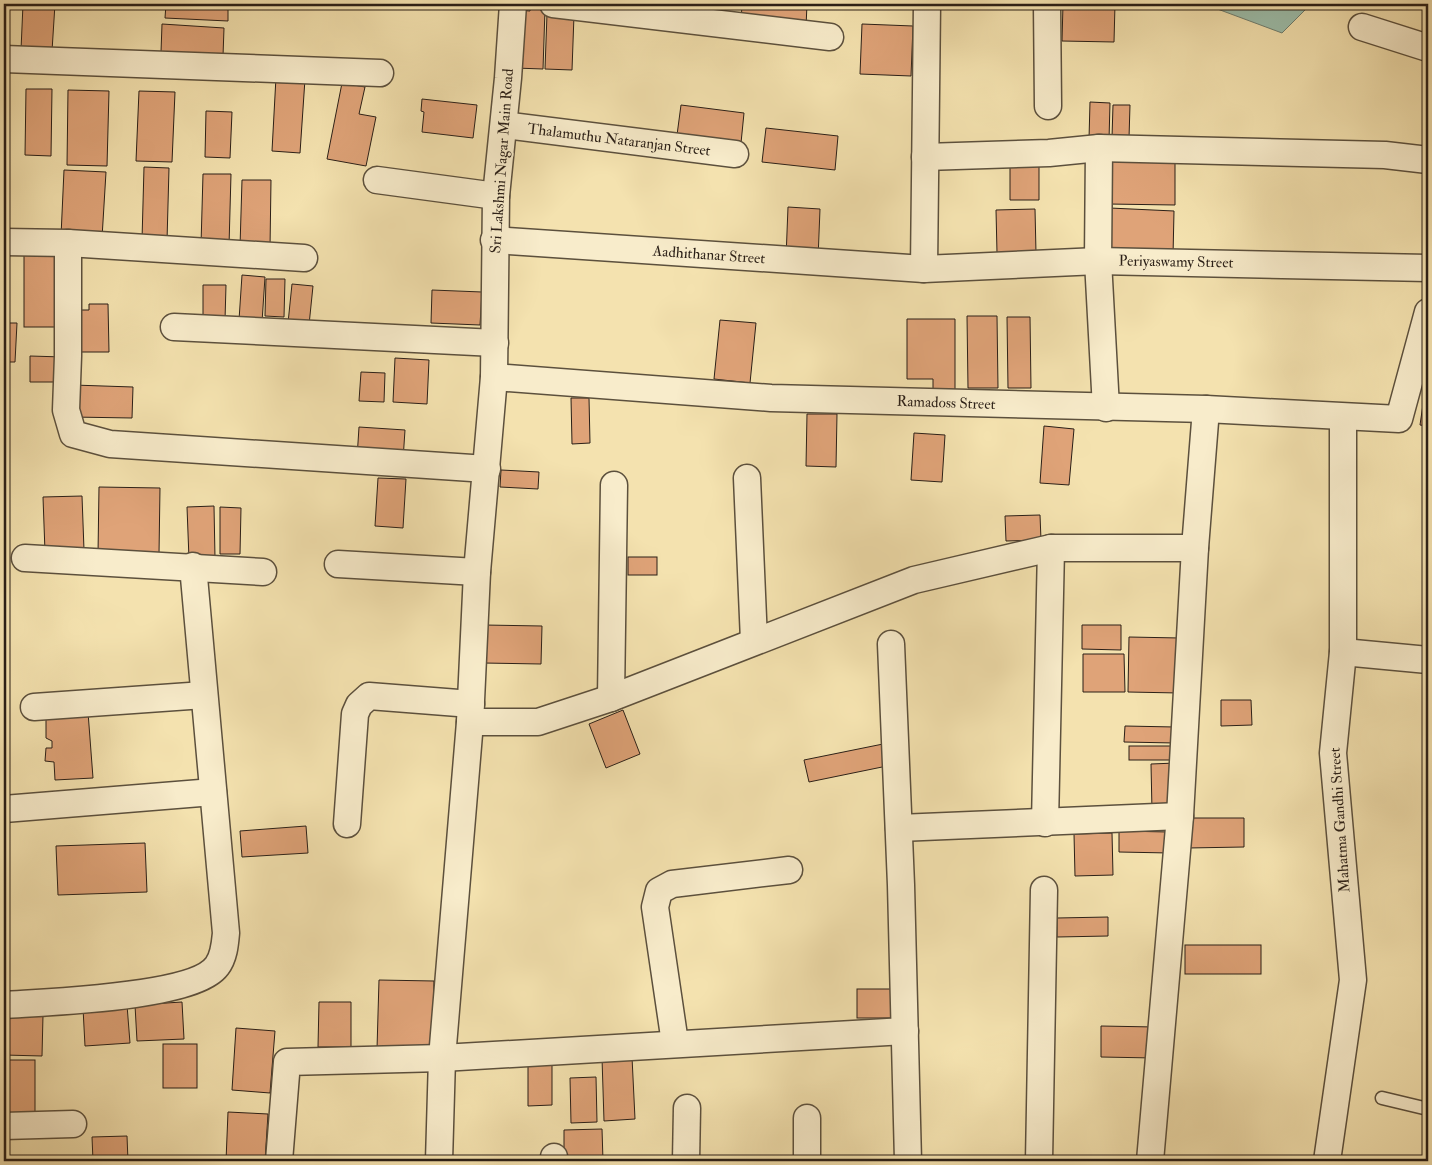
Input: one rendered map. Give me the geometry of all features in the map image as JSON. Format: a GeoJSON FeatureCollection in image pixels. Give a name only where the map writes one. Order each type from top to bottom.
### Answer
{"type":"FeatureCollection","features":[{"type":"Feature","properties":{"kind":"street","name":"Sri Lakshmi Nagar Main Road"},"geometry":{"type":"LineString","coordinates":[[439,1161],[442,1058],[471,713],[477,572],[494,378],[494,240],[496,196],[504,125],[512,4]]}},
{"type":"Feature","properties":{"kind":"street"},"geometry":{"type":"LineString","coordinates":[[553,4],[830,37]]}},
{"type":"Feature","properties":{"kind":"street"},"geometry":{"type":"LineString","coordinates":[[924,269],[927,4]]}},
{"type":"Feature","properties":{"kind":"street"},"geometry":{"type":"LineString","coordinates":[[1047,4],[1048,106]]}},
{"type":"Feature","properties":{"kind":"street"},"geometry":{"type":"LineString","coordinates":[[1362,27],[1428,48]]}},
{"type":"Feature","properties":{"kind":"street"},"geometry":{"type":"LineString","coordinates":[[4,58],[380,73]]}},
{"type":"Feature","properties":{"kind":"street","name":"Thalamuthu Nataranjan Street"},"geometry":{"type":"LineString","coordinates":[[504,125],[735,154]]}},
{"type":"Feature","properties":{"kind":"street"},"geometry":{"type":"LineString","coordinates":[[925,157],[1049,153],[1099,148],[1385,155],[1428,160]]}},
{"type":"Feature","properties":{"kind":"street"},"geometry":{"type":"LineString","coordinates":[[1099,148],[1098,261],[1106,408]]}},
{"type":"Feature","properties":{"kind":"street"},"geometry":{"type":"LineString","coordinates":[[377,180],[496,196]]}},
{"type":"Feature","properties":{"kind":"street","name":"Aadhithanar Street"},"geometry":{"type":"LineString","coordinates":[[494,240],[924,269]]}},
{"type":"Feature","properties":{"kind":"street"},"geometry":{"type":"LineString","coordinates":[[4,242],[68,243],[304,258]]}},
{"type":"Feature","properties":{"kind":"street"},"geometry":{"type":"LineString","coordinates":[[68,243],[66,410],[73,434],[110,444],[487,469]]}},
{"type":"Feature","properties":{"kind":"street","name":"Periyaswamy Street"},"geometry":{"type":"LineString","coordinates":[[924,269],[1098,261],[1428,268]]}},
{"type":"Feature","properties":{"kind":"street","name":"Ramadoss Street"},"geometry":{"type":"LineString","coordinates":[[494,378],[771,398],[1106,408],[1206,409],[1398,419],[1428,312]]}},
{"type":"Feature","properties":{"kind":"street"},"geometry":{"type":"LineString","coordinates":[[174,327],[495,343]]}},
{"type":"Feature","properties":{"kind":"street"},"geometry":{"type":"LineString","coordinates":[[1150,1161],[1180,816],[1195,548],[1206,409]]}},
{"type":"Feature","properties":{"kind":"street","name":"Mahatma Gandhi Street"},"geometry":{"type":"LineString","coordinates":[[1327,1161],[1353,980],[1333,753],[1343,652],[1343,417]]}},
{"type":"Feature","properties":{"kind":"street"},"geometry":{"type":"LineString","coordinates":[[747,478],[754,641]]}},
{"type":"Feature","properties":{"kind":"street"},"geometry":{"type":"LineString","coordinates":[[611,698],[614,485]]}},
{"type":"Feature","properties":{"kind":"street"},"geometry":{"type":"LineString","coordinates":[[347,824],[354,714],[364,699],[369,696],[538,722],[611,698],[914,580],[1051,548],[1195,548]]}},
{"type":"Feature","properties":{"kind":"street"},"geometry":{"type":"LineString","coordinates":[[1045,824],[1051,548]]}},
{"type":"Feature","properties":{"kind":"street"},"geometry":{"type":"LineString","coordinates":[[25,558],[193,566],[263,572]]}},
{"type":"Feature","properties":{"kind":"street"},"geometry":{"type":"LineString","coordinates":[[338,564],[477,572]]}},
{"type":"Feature","properties":{"kind":"street"},"geometry":{"type":"LineString","coordinates":[[4,1005],[132,995],[194,981],[217,967],[224,949],[226,933],[193,566]]}},
{"type":"Feature","properties":{"kind":"street"},"geometry":{"type":"LineString","coordinates":[[891,644],[899,828],[908,1161]]}},
{"type":"Feature","properties":{"kind":"street"},"geometry":{"type":"LineString","coordinates":[[1343,652],[1428,660]]}},
{"type":"Feature","properties":{"kind":"street"},"geometry":{"type":"LineString","coordinates":[[34,707],[204,695]]}},
{"type":"Feature","properties":{"kind":"street"},"geometry":{"type":"LineString","coordinates":[[4,809],[213,792]]}},
{"type":"Feature","properties":{"kind":"street"},"geometry":{"type":"LineString","coordinates":[[899,828],[1045,824],[1180,816]]}},
{"type":"Feature","properties":{"kind":"street"},"geometry":{"type":"LineString","coordinates":[[675,1043],[654,907],[659,891],[672,884],[789,870]]}},
{"type":"Feature","properties":{"kind":"street"},"geometry":{"type":"LineString","coordinates":[[1039,1161],[1044,890]]}},
{"type":"Feature","properties":{"kind":"street"},"geometry":{"type":"LineString","coordinates":[[279,1161],[288,1062],[442,1058],[905,1030]]}},
{"type":"Feature","properties":{"kind":"street"},"geometry":{"type":"LineString","coordinates":[[686,1161],[687,1108]]}},
{"type":"Feature","properties":{"kind":"street"},"geometry":{"type":"LineString","coordinates":[[808,1118],[808,1161]]}},
{"type":"Feature","properties":{"kind":"street"},"geometry":{"type":"LineString","coordinates":[[4,1126],[73,1124]]}},
{"type":"Feature","properties":{"kind":"lane"},"geometry":{"type":"LineString","coordinates":[[1382,1098],[1428,1109]]}},
{"type":"Feature","properties":{"kind":"shaded area"},"geometry":{"type":"Polygon","coordinates":[[[1204,4],[1311,4],[1282,33],[1204,4]]]}},
{"type":"Feature","properties":{"kind":"building"},"geometry":{"type":"Polygon","coordinates":[[[23,4],[55,4],[52,51],[21,50],[23,4]]]}},
{"type":"Feature","properties":{"kind":"building"},"geometry":{"type":"Polygon","coordinates":[[[166,4],[228,4],[228,21],[165,18],[166,4]]]}},
{"type":"Feature","properties":{"kind":"building"},"geometry":{"type":"Polygon","coordinates":[[[674,4],[708,4],[708,12],[674,11],[674,4]]]}},
{"type":"Feature","properties":{"kind":"building"},"geometry":{"type":"Polygon","coordinates":[[[742,4],[807,4],[806,27],[741,23],[742,4]]]}},
{"type":"Feature","properties":{"kind":"building"},"geometry":{"type":"Polygon","coordinates":[[[1063,4],[1115,4],[1114,42],[1062,41],[1063,4]]]}},
{"type":"Feature","properties":{"kind":"building"},"geometry":{"type":"Polygon","coordinates":[[[530,9],[545,9],[543,69],[515,68],[517,10],[530,11],[530,9]]]}},
{"type":"Feature","properties":{"kind":"building"},"geometry":{"type":"Polygon","coordinates":[[[547,14],[574,15],[572,70],[545,69],[547,14]]]}},
{"type":"Feature","properties":{"kind":"building"},"geometry":{"type":"Polygon","coordinates":[[[162,24],[224,28],[223,56],[161,52],[162,24]]]}},
{"type":"Feature","properties":{"kind":"building"},"geometry":{"type":"Polygon","coordinates":[[[862,24],[913,26],[911,76],[860,74],[862,24]]]}},
{"type":"Feature","properties":{"kind":"building"},"geometry":{"type":"Polygon","coordinates":[[[276,77],[305,79],[300,153],[272,151],[276,77]]]}},
{"type":"Feature","properties":{"kind":"building"},"geometry":{"type":"Polygon","coordinates":[[[342,83],[365,87],[359,114],[376,117],[366,166],[327,159],[342,83]]]}},
{"type":"Feature","properties":{"kind":"building"},"geometry":{"type":"Polygon","coordinates":[[[26,89],[52,89],[51,156],[25,155],[26,89]]]}},
{"type":"Feature","properties":{"kind":"building"},"geometry":{"type":"Polygon","coordinates":[[[68,90],[109,91],[107,166],[67,165],[68,90]]]}},
{"type":"Feature","properties":{"kind":"building"},"geometry":{"type":"Polygon","coordinates":[[[139,91],[175,92],[172,162],[136,161],[139,91]]]}},
{"type":"Feature","properties":{"kind":"building"},"geometry":{"type":"Polygon","coordinates":[[[422,99],[477,105],[473,138],[422,132],[424,112],[421,111],[422,99]]]}},
{"type":"Feature","properties":{"kind":"building"},"geometry":{"type":"Polygon","coordinates":[[[1090,102],[1110,103],[1109,140],[1089,139],[1090,102]]]}},
{"type":"Feature","properties":{"kind":"building"},"geometry":{"type":"Polygon","coordinates":[[[681,105],[744,113],[741,143],[677,135],[681,105]]]}},
{"type":"Feature","properties":{"kind":"building"},"geometry":{"type":"Polygon","coordinates":[[[1113,105],[1130,105],[1129,138],[1112,138],[1113,105]]]}},
{"type":"Feature","properties":{"kind":"building"},"geometry":{"type":"Polygon","coordinates":[[[206,111],[232,112],[230,158],[205,157],[206,111]]]}},
{"type":"Feature","properties":{"kind":"building"},"geometry":{"type":"Polygon","coordinates":[[[766,128],[838,136],[835,170],[762,162],[766,128]]]}},
{"type":"Feature","properties":{"kind":"building"},"geometry":{"type":"Polygon","coordinates":[[[1109,160],[1175,161],[1175,205],[1108,204],[1109,160]]]}},
{"type":"Feature","properties":{"kind":"building"},"geometry":{"type":"Polygon","coordinates":[[[1010,164],[1039,165],[1039,200],[1010,200],[1010,164]]]}},
{"type":"Feature","properties":{"kind":"building"},"geometry":{"type":"Polygon","coordinates":[[[144,167],[169,168],[167,241],[142,240],[144,167]]]}},
{"type":"Feature","properties":{"kind":"building"},"geometry":{"type":"Polygon","coordinates":[[[64,170],[106,172],[102,238],[61,236],[64,170]]]}},
{"type":"Feature","properties":{"kind":"building"},"geometry":{"type":"Polygon","coordinates":[[[203,174],[231,174],[229,246],[201,245],[203,174]]]}},
{"type":"Feature","properties":{"kind":"building"},"geometry":{"type":"Polygon","coordinates":[[[242,180],[271,180],[270,248],[240,247],[242,180]]]}},
{"type":"Feature","properties":{"kind":"building"},"geometry":{"type":"Polygon","coordinates":[[[788,207],[820,209],[818,259],[786,258],[788,207]]]}},
{"type":"Feature","properties":{"kind":"building"},"geometry":{"type":"Polygon","coordinates":[[[1110,208],[1174,211],[1173,256],[1109,254],[1110,208]]]}},
{"type":"Feature","properties":{"kind":"building"},"geometry":{"type":"Polygon","coordinates":[[[1035,209],[1036,253],[997,253],[996,210],[1035,209]]]}},
{"type":"Feature","properties":{"kind":"building"},"geometry":{"type":"Polygon","coordinates":[[[24,250],[58,250],[58,327],[24,327],[24,250]]]}},
{"type":"Feature","properties":{"kind":"building"},"geometry":{"type":"Polygon","coordinates":[[[242,275],[265,277],[262,322],[239,320],[242,275]]]}},
{"type":"Feature","properties":{"kind":"building"},"geometry":{"type":"Polygon","coordinates":[[[266,279],[285,279],[284,317],[265,316],[266,279]]]}},
{"type":"Feature","properties":{"kind":"building"},"geometry":{"type":"Polygon","coordinates":[[[292,284],[313,286],[309,325],[288,323],[292,284]]]}},
{"type":"Feature","properties":{"kind":"building"},"geometry":{"type":"Polygon","coordinates":[[[203,285],[226,285],[225,320],[203,320],[203,285]]]}},
{"type":"Feature","properties":{"kind":"building"},"geometry":{"type":"Polygon","coordinates":[[[432,290],[482,292],[480,325],[431,323],[432,290]]]}},
{"type":"Feature","properties":{"kind":"building"},"geometry":{"type":"Polygon","coordinates":[[[89,304],[108,304],[109,352],[73,352],[73,310],[89,310],[89,304]]]}},
{"type":"Feature","properties":{"kind":"building"},"geometry":{"type":"Polygon","coordinates":[[[967,316],[997,316],[998,388],[968,388],[967,316]]]}},
{"type":"Feature","properties":{"kind":"building"},"geometry":{"type":"Polygon","coordinates":[[[1007,317],[1030,317],[1031,388],[1008,388],[1007,317]]]}},
{"type":"Feature","properties":{"kind":"building"},"geometry":{"type":"Polygon","coordinates":[[[907,319],[955,319],[955,390],[933,390],[933,379],[907,379],[907,319]]]}},
{"type":"Feature","properties":{"kind":"building"},"geometry":{"type":"Polygon","coordinates":[[[720,320],[756,323],[750,383],[714,379],[720,320]]]}},
{"type":"Feature","properties":{"kind":"building"},"geometry":{"type":"Polygon","coordinates":[[[4,323],[17,323],[15,362],[4,362],[4,323]]]}},
{"type":"Feature","properties":{"kind":"building"},"geometry":{"type":"Polygon","coordinates":[[[30,356],[63,357],[63,382],[30,382],[30,356]]]}},
{"type":"Feature","properties":{"kind":"building"},"geometry":{"type":"Polygon","coordinates":[[[395,358],[429,360],[427,404],[393,402],[395,358]]]}},
{"type":"Feature","properties":{"kind":"building"},"geometry":{"type":"Polygon","coordinates":[[[361,372],[385,373],[384,402],[359,401],[361,372]]]}},
{"type":"Feature","properties":{"kind":"building"},"geometry":{"type":"Polygon","coordinates":[[[1426,384],[1428,384],[1428,426],[1420,425],[1426,384]]]}},
{"type":"Feature","properties":{"kind":"building"},"geometry":{"type":"Polygon","coordinates":[[[73,385],[133,387],[132,418],[72,417],[73,385]]]}},
{"type":"Feature","properties":{"kind":"building"},"geometry":{"type":"Polygon","coordinates":[[[571,398],[589,398],[590,443],[572,444],[571,398]]]}},
{"type":"Feature","properties":{"kind":"building"},"geometry":{"type":"Polygon","coordinates":[[[807,414],[837,414],[836,467],[806,466],[807,414]]]}},
{"type":"Feature","properties":{"kind":"building"},"geometry":{"type":"Polygon","coordinates":[[[1044,426],[1074,429],[1069,485],[1040,483],[1044,426]]]}},
{"type":"Feature","properties":{"kind":"building"},"geometry":{"type":"Polygon","coordinates":[[[359,427],[405,430],[403,460],[357,458],[359,427]]]}},
{"type":"Feature","properties":{"kind":"building"},"geometry":{"type":"Polygon","coordinates":[[[914,433],[945,435],[942,482],[911,480],[914,433]]]}},
{"type":"Feature","properties":{"kind":"building"},"geometry":{"type":"Polygon","coordinates":[[[501,470],[539,472],[538,489],[500,487],[501,470]]]}},
{"type":"Feature","properties":{"kind":"building"},"geometry":{"type":"Polygon","coordinates":[[[378,478],[406,479],[403,528],[375,526],[378,478]]]}},
{"type":"Feature","properties":{"kind":"building"},"geometry":{"type":"Polygon","coordinates":[[[99,487],[160,488],[159,554],[98,554],[99,487]]]}},
{"type":"Feature","properties":{"kind":"building"},"geometry":{"type":"Polygon","coordinates":[[[82,496],[84,550],[45,552],[43,497],[82,496]]]}},
{"type":"Feature","properties":{"kind":"building"},"geometry":{"type":"Polygon","coordinates":[[[214,506],[215,558],[189,559],[187,507],[214,506]]]}},
{"type":"Feature","properties":{"kind":"building"},"geometry":{"type":"Polygon","coordinates":[[[220,507],[241,508],[240,554],[220,554],[220,507]]]}},
{"type":"Feature","properties":{"kind":"building"},"geometry":{"type":"Polygon","coordinates":[[[1040,515],[1041,540],[1006,541],[1005,516],[1040,515]]]}},
{"type":"Feature","properties":{"kind":"building"},"geometry":{"type":"Polygon","coordinates":[[[628,557],[657,557],[657,575],[628,575],[628,557]]]}},
{"type":"Feature","properties":{"kind":"building"},"geometry":{"type":"Polygon","coordinates":[[[484,625],[542,626],[541,664],[483,663],[484,625]]]}},
{"type":"Feature","properties":{"kind":"building"},"geometry":{"type":"Polygon","coordinates":[[[1082,625],[1121,625],[1121,650],[1082,649],[1082,625]]]}},
{"type":"Feature","properties":{"kind":"building"},"geometry":{"type":"Polygon","coordinates":[[[1129,637],[1180,638],[1179,693],[1128,692],[1129,637]]]}},
{"type":"Feature","properties":{"kind":"building"},"geometry":{"type":"Polygon","coordinates":[[[1083,654],[1124,654],[1125,692],[1083,692],[1083,654]]]}},
{"type":"Feature","properties":{"kind":"building"},"geometry":{"type":"Polygon","coordinates":[[[1221,700],[1251,700],[1252,725],[1221,726],[1221,700]]]}},
{"type":"Feature","properties":{"kind":"building"},"geometry":{"type":"Polygon","coordinates":[[[623,710],[640,754],[606,768],[589,724],[623,710]]]}},
{"type":"Feature","properties":{"kind":"building"},"geometry":{"type":"Polygon","coordinates":[[[46,711],[88,712],[93,778],[55,780],[54,762],[45,761],[46,748],[52,748],[52,741],[46,738],[46,711]]]}},
{"type":"Feature","properties":{"kind":"building"},"geometry":{"type":"Polygon","coordinates":[[[1125,726],[1175,727],[1175,743],[1124,742],[1125,726]]]}},
{"type":"Feature","properties":{"kind":"building"},"geometry":{"type":"Polygon","coordinates":[[[883,744],[887,766],[809,782],[804,760],[883,744]]]}},
{"type":"Feature","properties":{"kind":"building"},"geometry":{"type":"Polygon","coordinates":[[[1129,746],[1172,746],[1172,760],[1129,760],[1129,746]]]}},
{"type":"Feature","properties":{"kind":"building"},"geometry":{"type":"Polygon","coordinates":[[[1176,763],[1176,811],[1152,811],[1151,764],[1176,763]]]}},
{"type":"Feature","properties":{"kind":"building"},"geometry":{"type":"Polygon","coordinates":[[[1188,818],[1244,818],[1244,847],[1188,848],[1188,818]]]}},
{"type":"Feature","properties":{"kind":"building"},"geometry":{"type":"Polygon","coordinates":[[[306,826],[308,853],[242,857],[240,831],[306,826]]]}},
{"type":"Feature","properties":{"kind":"building"},"geometry":{"type":"Polygon","coordinates":[[[1119,831],[1169,832],[1169,853],[1119,852],[1119,831]]]}},
{"type":"Feature","properties":{"kind":"building"},"geometry":{"type":"Polygon","coordinates":[[[1112,833],[1113,875],[1075,876],[1074,834],[1112,833]]]}},
{"type":"Feature","properties":{"kind":"building"},"geometry":{"type":"Polygon","coordinates":[[[145,843],[147,892],[58,895],[56,846],[145,843]]]}},
{"type":"Feature","properties":{"kind":"building"},"geometry":{"type":"Polygon","coordinates":[[[1108,917],[1108,936],[1057,937],[1057,918],[1108,917]]]}},
{"type":"Feature","properties":{"kind":"building"},"geometry":{"type":"Polygon","coordinates":[[[1185,945],[1261,945],[1261,974],[1185,974],[1185,945]]]}},
{"type":"Feature","properties":{"kind":"building"},"geometry":{"type":"Polygon","coordinates":[[[379,980],[434,981],[432,1050],[377,1049],[379,980]]]}},
{"type":"Feature","properties":{"kind":"building"},"geometry":{"type":"Polygon","coordinates":[[[857,989],[900,989],[900,1018],[857,1018],[857,989]]]}},
{"type":"Feature","properties":{"kind":"building"},"geometry":{"type":"Polygon","coordinates":[[[182,1002],[184,1039],[137,1041],[135,1005],[182,1002]]]}},
{"type":"Feature","properties":{"kind":"building"},"geometry":{"type":"Polygon","coordinates":[[[319,1002],[351,1002],[351,1047],[318,1047],[319,1002]]]}},
{"type":"Feature","properties":{"kind":"building"},"geometry":{"type":"Polygon","coordinates":[[[127,1005],[130,1043],[85,1046],[83,1008],[127,1005]]]}},
{"type":"Feature","properties":{"kind":"building"},"geometry":{"type":"Polygon","coordinates":[[[4,1014],[43,1015],[42,1056],[4,1055],[4,1014]]]}},
{"type":"Feature","properties":{"kind":"building"},"geometry":{"type":"Polygon","coordinates":[[[1101,1026],[1155,1027],[1154,1058],[1101,1057],[1101,1026]]]}},
{"type":"Feature","properties":{"kind":"building"},"geometry":{"type":"Polygon","coordinates":[[[236,1028],[275,1031],[270,1093],[232,1090],[236,1028]]]}},
{"type":"Feature","properties":{"kind":"building"},"geometry":{"type":"Polygon","coordinates":[[[163,1044],[197,1044],[197,1088],[163,1088],[163,1044]]]}},
{"type":"Feature","properties":{"kind":"building"},"geometry":{"type":"Polygon","coordinates":[[[632,1057],[635,1119],[604,1121],[602,1058],[632,1057]]]}},
{"type":"Feature","properties":{"kind":"building"},"geometry":{"type":"Polygon","coordinates":[[[4,1060],[35,1060],[35,1116],[4,1116],[4,1060]]]}},
{"type":"Feature","properties":{"kind":"building"},"geometry":{"type":"Polygon","coordinates":[[[528,1065],[552,1065],[552,1105],[528,1106],[528,1065]]]}},
{"type":"Feature","properties":{"kind":"building"},"geometry":{"type":"Polygon","coordinates":[[[596,1077],[597,1122],[571,1123],[570,1078],[596,1077]]]}},
{"type":"Feature","properties":{"kind":"building"},"geometry":{"type":"Polygon","coordinates":[[[228,1112],[268,1114],[265,1161],[226,1161],[228,1112]]]}},
{"type":"Feature","properties":{"kind":"building"},"geometry":{"type":"Polygon","coordinates":[[[602,1129],[603,1161],[564,1161],[564,1130],[602,1129]]]}},
{"type":"Feature","properties":{"kind":"building"},"geometry":{"type":"Polygon","coordinates":[[[127,1136],[128,1161],[93,1161],[92,1137],[127,1136]]]}}]}
